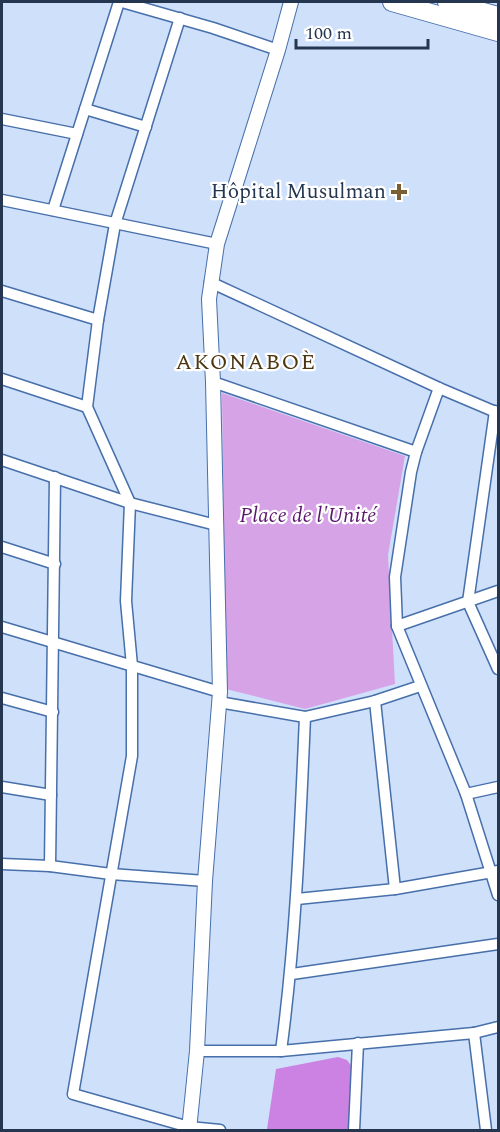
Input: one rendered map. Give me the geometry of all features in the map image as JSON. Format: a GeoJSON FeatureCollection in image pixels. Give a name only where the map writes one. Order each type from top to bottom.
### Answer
{"type":"FeatureCollection","features":[{"type":"Feature","properties":{"kind":"highway"},"geometry":{"type":"LineString","coordinates":[[392,2],[498,32]]}},
{"type":"Feature","properties":{"kind":"highway"},"geometry":{"type":"LineString","coordinates":[[447,2],[498,16]]}},
{"type":"Feature","properties":{"kind":"street"},"geometry":{"type":"LineString","coordinates":[[53,210],[121,2],[180,18],[278,50]]}},
{"type":"Feature","properties":{"kind":"street"},"geometry":{"type":"LineString","coordinates":[[189,1129],[198,1051],[205,881],[219,697],[213,382],[208,299],[217,244],[291,2]]}},
{"type":"Feature","properties":{"kind":"street"},"geometry":{"type":"LineString","coordinates":[[180,18],[115,224],[98,321],[87,407],[130,503],[126,601],[132,666],[132,756],[73,1094],[189,1129],[220,1131]]}},
{"type":"Feature","properties":{"kind":"street"},"geometry":{"type":"LineString","coordinates":[[85,109],[146,127]]}},
{"type":"Feature","properties":{"kind":"street"},"geometry":{"type":"LineString","coordinates":[[2,119],[77,134]]}},
{"type":"Feature","properties":{"kind":"street"},"geometry":{"type":"LineString","coordinates":[[2,200],[217,244]]}},
{"type":"Feature","properties":{"kind":"street"},"geometry":{"type":"LineString","coordinates":[[210,282],[496,412],[468,602],[498,669]]}},
{"type":"Feature","properties":{"kind":"street"},"geometry":{"type":"LineString","coordinates":[[2,291],[98,321]]}},
{"type":"Feature","properties":{"kind":"street"},"geometry":{"type":"LineString","coordinates":[[2,379],[87,407]]}},
{"type":"Feature","properties":{"kind":"street"},"geometry":{"type":"LineString","coordinates":[[213,382],[416,452]]}},
{"type":"Feature","properties":{"kind":"street"},"geometry":{"type":"LineString","coordinates":[[439,388],[416,452],[395,577],[397,626],[495,871],[498,895]]}},
{"type":"Feature","properties":{"kind":"street"},"geometry":{"type":"LineString","coordinates":[[2,460],[130,503],[216,525]]}},
{"type":"Feature","properties":{"kind":"street"},"geometry":{"type":"LineString","coordinates":[[50,866],[55,477]]}},
{"type":"Feature","properties":{"kind":"street"},"geometry":{"type":"LineString","coordinates":[[2,547],[55,564]]}},
{"type":"Feature","properties":{"kind":"street"},"geometry":{"type":"LineString","coordinates":[[397,626],[498,591]]}},
{"type":"Feature","properties":{"kind":"street"},"geometry":{"type":"LineString","coordinates":[[2,627],[132,666],[219,697],[305,717],[375,701],[420,686]]}},
{"type":"Feature","properties":{"kind":"street"},"geometry":{"type":"LineString","coordinates":[[2,698],[53,712]]}},
{"type":"Feature","properties":{"kind":"street"},"geometry":{"type":"LineString","coordinates":[[375,701],[395,889]]}},
{"type":"Feature","properties":{"kind":"street"},"geometry":{"type":"LineString","coordinates":[[281,1052],[292,974],[305,717]]}},
{"type":"Feature","properties":{"kind":"street"},"geometry":{"type":"LineString","coordinates":[[466,794],[498,787]]}},
{"type":"Feature","properties":{"kind":"street"},"geometry":{"type":"LineString","coordinates":[[2,788],[51,795]]}},
{"type":"Feature","properties":{"kind":"street"},"geometry":{"type":"LineString","coordinates":[[2,864],[50,866],[111,874],[205,881]]}},
{"type":"Feature","properties":{"kind":"street"},"geometry":{"type":"LineString","coordinates":[[297,899],[395,889],[495,871]]}},
{"type":"Feature","properties":{"kind":"street"},"geometry":{"type":"LineString","coordinates":[[292,974],[498,944]]}},
{"type":"Feature","properties":{"kind":"street"},"geometry":{"type":"LineString","coordinates":[[198,1051],[281,1052],[474,1033],[498,1027]]}},
{"type":"Feature","properties":{"kind":"street"},"geometry":{"type":"LineString","coordinates":[[474,1033],[486,1131]]}},
{"type":"Feature","properties":{"kind":"street"},"geometry":{"type":"LineString","coordinates":[[354,1131],[358,1043]]}},
{"type":"Feature","properties":{"kind":"green space","name":"Place de l'Unité"},"geometry":{"type":"Polygon","coordinates":[[[222,393],[405,456],[388,555],[395,684],[305,709],[226,689],[222,393]]]}},
{"type":"Feature","properties":{"kind":"shaded area"},"geometry":{"type":"Polygon","coordinates":[[[338,1057],[347,1060],[352,1067],[349,1130],[267,1129],[276,1069],[338,1057]]]}},
{"type":"Feature","properties":{"kind":"place","name":"Hôpital Musulman"},"geometry":{"type":"Point","coordinates":[399,192]}},
{"type":"Feature","properties":{"kind":"district","name":"AKONABOÈ"},"geometry":{"type":"Point","coordinates":[246,362]}}]}
